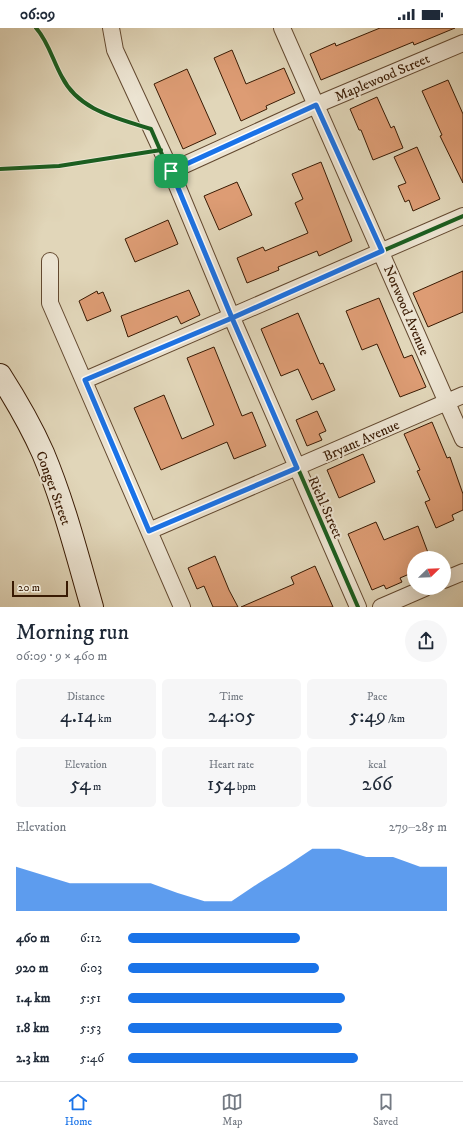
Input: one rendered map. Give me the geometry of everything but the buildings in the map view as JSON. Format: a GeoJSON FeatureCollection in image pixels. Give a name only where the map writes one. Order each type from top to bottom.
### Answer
{"type":"FeatureCollection","features":[{"type":"Feature","properties":{"kind":"main road","name":"Conger Street"},"geometry":{"type":"LineString","coordinates":[[0,375],[23,413],[53,479],[68,524],[92,607]]}},
{"type":"Feature","properties":{"kind":"street","name":"Riehl Street"},"geometry":{"type":"LineString","coordinates":[[111,28],[115,50],[171,171],[232,318],[358,607]]}},
{"type":"Feature","properties":{"kind":"street","name":"Norwood Avenue"},"geometry":{"type":"LineString","coordinates":[[282,28],[382,251],[463,439]]}},
{"type":"Feature","properties":{"kind":"street","name":"Maplewood Street"},"geometry":{"type":"LineString","coordinates":[[171,171],[316,105],[463,42]]}},
{"type":"Feature","properties":{"kind":"street"},"geometry":{"type":"LineString","coordinates":[[85,380],[232,318],[463,216]]}},
{"type":"Feature","properties":{"kind":"street"},"geometry":{"type":"LineString","coordinates":[[50,261],[50,303],[85,380],[182,607]]}},
{"type":"Feature","properties":{"kind":"street","name":"Bryant Avenue"},"geometry":{"type":"LineString","coordinates":[[149,531],[463,395]]}},
{"type":"Feature","properties":{"kind":"street"},"geometry":{"type":"LineString","coordinates":[[451,577],[463,572]]}},
{"type":"Feature","properties":{"kind":"street"},"geometry":{"type":"LineString","coordinates":[[381,607],[409,595]]}},
{"type":"Feature","properties":{"kind":"cycle path"},"geometry":{"type":"LineString","coordinates":[[36,28],[47,45],[69,89],[78,98],[100,112],[151,129],[358,607]]}},
{"type":"Feature","properties":{"kind":"cycle path"},"geometry":{"type":"LineString","coordinates":[[0,169],[59,166],[161,150]]}},
{"type":"Feature","properties":{"kind":"cycle path"},"geometry":{"type":"LineString","coordinates":[[85,380],[463,216]]}},
{"type":"Feature","properties":{"kind":"route"},"geometry":{"type":"LineString","coordinates":[[171,171],[232,318],[85,380],[149,531],[297,468],[232,318],[382,251],[316,105],[171,171]]}}]}
